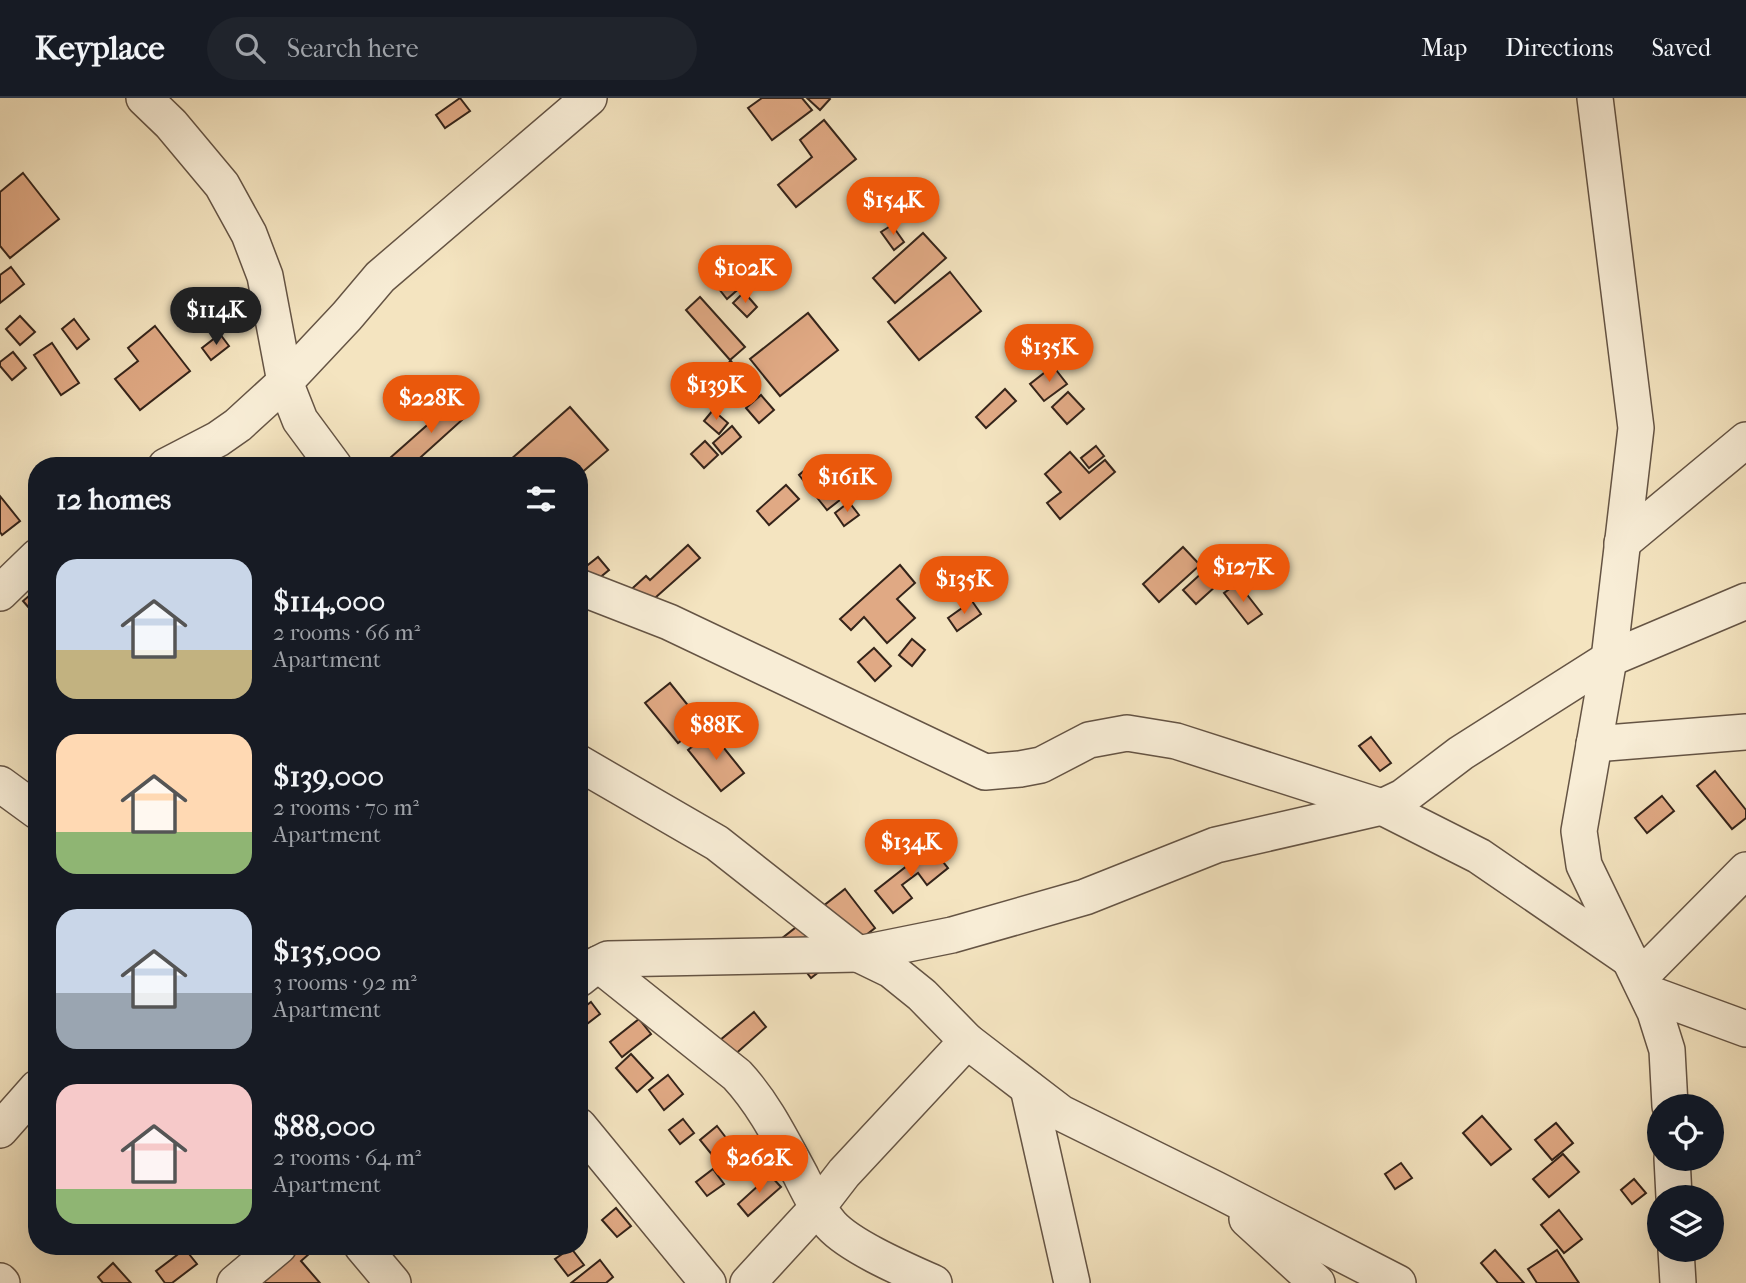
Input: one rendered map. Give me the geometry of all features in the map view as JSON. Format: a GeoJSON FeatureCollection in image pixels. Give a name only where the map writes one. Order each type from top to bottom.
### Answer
{"type":"FeatureCollection","features":[{"type":"Feature","properties":{"kind":"street"},"geometry":{"type":"LineString","coordinates":[[144,98],[171,124],[222,185],[249,234],[265,276],[285,382],[300,420],[327,457]]}},
{"type":"Feature","properties":{"kind":"street"},"geometry":{"type":"LineString","coordinates":[[184,457],[219,439],[238,425],[285,382],[380,277],[589,98]]}},
{"type":"Feature","properties":{"kind":"street"},"geometry":{"type":"LineString","coordinates":[[1597,102],[1636,428],[1609,659],[1578,831],[1584,865],[1640,977],[1667,1050],[1669,1094]]}},
{"type":"Feature","properties":{"kind":"street"},"geometry":{"type":"LineString","coordinates":[[1622,543],[1746,440]]}},
{"type":"Feature","properties":{"kind":"street"},"geometry":{"type":"LineString","coordinates":[[0,593],[28,566]]}},
{"type":"Feature","properties":{"kind":"street"},"geometry":{"type":"LineString","coordinates":[[588,590],[669,622],[985,772],[1041,765],[1089,740],[1127,733],[1176,741],[1382,807],[1479,856],[1640,977],[1746,1029]]}},
{"type":"Feature","properties":{"kind":"street"},"geometry":{"type":"LineString","coordinates":[[922,1281],[852,1241],[833,1227],[817,1209],[765,1109],[737,1074],[589,972],[608,959],[858,954],[952,935],[1085,897],[1216,845],[1382,807],[1403,797],[1461,752],[1609,659],[1746,601]]}},
{"type":"Feature","properties":{"kind":"street"},"geometry":{"type":"LineString","coordinates":[[1594,744],[1746,732]]}},
{"type":"Feature","properties":{"kind":"street"},"geometry":{"type":"LineString","coordinates":[[588,768],[717,843],[858,954],[891,970],[922,995],[967,1041],[1061,1113],[1398,1283]]}},
{"type":"Feature","properties":{"kind":"street"},"geometry":{"type":"LineString","coordinates":[[0,784],[28,804]]}},
{"type":"Feature","properties":{"kind":"street"},"geometry":{"type":"LineString","coordinates":[[1640,977],[1746,870]]}},
{"type":"Feature","properties":{"kind":"street"},"geometry":{"type":"LineString","coordinates":[[748,1283],[817,1209],[844,1173],[967,1041]]}},
{"type":"Feature","properties":{"kind":"street"},"geometry":{"type":"LineString","coordinates":[[1028,1088],[1072,1283]]}},
{"type":"Feature","properties":{"kind":"street"},"geometry":{"type":"LineString","coordinates":[[0,1130],[28,1098]]}},
{"type":"Feature","properties":{"kind":"street"},"geometry":{"type":"LineString","coordinates":[[588,1137],[708,1283]]}},
{"type":"Feature","properties":{"kind":"street"},"geometry":{"type":"LineString","coordinates":[[1214,1189],[1317,1283]]}},
{"type":"Feature","properties":{"kind":"street"},"geometry":{"type":"LineString","coordinates":[[235,1283],[268,1255]]}},
{"type":"Feature","properties":{"kind":"street"},"geometry":{"type":"LineString","coordinates":[[370,1255],[393,1283]]}},
{"type":"Feature","properties":{"kind":"street"},"geometry":{"type":"LineString","coordinates":[[1677,1262],[1678,1283]]}},
{"type":"Feature","properties":{"kind":"building"},"geometry":{"type":"Polygon","coordinates":[[[460,98],[470,111],[445,128],[436,115],[460,98]]]}},
{"type":"Feature","properties":{"kind":"building"},"geometry":{"type":"Polygon","coordinates":[[[762,98],[802,98],[812,110],[772,140],[748,108],[762,98]]]}},
{"type":"Feature","properties":{"kind":"building"},"geometry":{"type":"Polygon","coordinates":[[[807,98],[829,98],[830,99],[820,110],[807,98]]]}},
{"type":"Feature","properties":{"kind":"building"},"geometry":{"type":"Polygon","coordinates":[[[824,120],[856,159],[796,207],[778,185],[812,157],[800,140],[824,120]]]}},
{"type":"Feature","properties":{"kind":"building"},"geometry":{"type":"Polygon","coordinates":[[[23,173],[59,219],[10,258],[0,246],[0,192],[23,173]]]}},
{"type":"Feature","properties":{"kind":"building"},"geometry":{"type":"Polygon","coordinates":[[[892,225],[904,242],[894,250],[881,232],[892,225]]]}},
{"type":"Feature","properties":{"kind":"building"},"geometry":{"type":"Polygon","coordinates":[[[923,233],[946,258],[895,303],[873,278],[923,233]]]}},
{"type":"Feature","properties":{"kind":"building"},"geometry":{"type":"Polygon","coordinates":[[[752,252],[765,266],[727,299],[715,284],[752,252]]]}},
{"type":"Feature","properties":{"kind":"building"},"geometry":{"type":"Polygon","coordinates":[[[11,267],[24,284],[0,303],[0,275],[11,267]]]}},
{"type":"Feature","properties":{"kind":"building"},"geometry":{"type":"Polygon","coordinates":[[[950,272],[981,311],[919,360],[888,322],[950,272]]]}},
{"type":"Feature","properties":{"kind":"building"},"geometry":{"type":"Polygon","coordinates":[[[744,292],[757,307],[747,317],[733,303],[744,292]]]}},
{"type":"Feature","properties":{"kind":"building"},"geometry":{"type":"Polygon","coordinates":[[[700,297],[745,347],[730,360],[686,310],[700,297]]]}},
{"type":"Feature","properties":{"kind":"building"},"geometry":{"type":"Polygon","coordinates":[[[808,313],[838,350],[780,396],[750,359],[808,313]]]}},
{"type":"Feature","properties":{"kind":"building"},"geometry":{"type":"Polygon","coordinates":[[[20,316],[35,332],[20,345],[6,329],[20,316]]]}},
{"type":"Feature","properties":{"kind":"building"},"geometry":{"type":"Polygon","coordinates":[[[74,319],[89,339],[77,349],[62,329],[74,319]]]}},
{"type":"Feature","properties":{"kind":"building"},"geometry":{"type":"Polygon","coordinates":[[[155,326],[190,371],[140,410],[115,379],[138,361],[128,348],[155,326]]]}},
{"type":"Feature","properties":{"kind":"building"},"geometry":{"type":"Polygon","coordinates":[[[220,334],[229,346],[211,360],[202,348],[220,334]]]}},
{"type":"Feature","properties":{"kind":"building"},"geometry":{"type":"Polygon","coordinates":[[[52,343],[79,383],[61,395],[34,355],[52,343]]]}},
{"type":"Feature","properties":{"kind":"building"},"geometry":{"type":"Polygon","coordinates":[[[13,352],[26,368],[12,380],[0,366],[0,362],[13,352]]]}},
{"type":"Feature","properties":{"kind":"building"},"geometry":{"type":"Polygon","coordinates":[[[731,361],[742,375],[729,384],[719,370],[731,361]]]}},
{"type":"Feature","properties":{"kind":"building"},"geometry":{"type":"Polygon","coordinates":[[[1053,366],[1067,384],[1044,401],[1030,384],[1053,366]]]}},
{"type":"Feature","properties":{"kind":"building"},"geometry":{"type":"Polygon","coordinates":[[[1005,389],[1016,401],[986,428],[976,417],[1005,389]]]}},
{"type":"Feature","properties":{"kind":"building"},"geometry":{"type":"Polygon","coordinates":[[[1068,392],[1084,409],[1067,424],[1052,407],[1068,392]]]}},
{"type":"Feature","properties":{"kind":"building"},"geometry":{"type":"Polygon","coordinates":[[[761,395],[774,410],[759,423],[746,408],[761,395]]]}},
{"type":"Feature","properties":{"kind":"building"},"geometry":{"type":"Polygon","coordinates":[[[460,396],[473,410],[421,457],[391,457],[460,396]]]}},
{"type":"Feature","properties":{"kind":"building"},"geometry":{"type":"Polygon","coordinates":[[[570,407],[608,450],[588,467],[588,457],[514,457],[570,407]]]}},
{"type":"Feature","properties":{"kind":"building"},"geometry":{"type":"Polygon","coordinates":[[[713,410],[728,423],[719,434],[704,421],[713,410]]]}},
{"type":"Feature","properties":{"kind":"building"},"geometry":{"type":"Polygon","coordinates":[[[732,426],[741,437],[722,454],[713,443],[732,426]]]}},
{"type":"Feature","properties":{"kind":"building"},"geometry":{"type":"Polygon","coordinates":[[[705,441],[718,455],[704,468],[691,454],[705,441]]]}},
{"type":"Feature","properties":{"kind":"building"},"geometry":{"type":"Polygon","coordinates":[[[1096,446],[1104,456],[1089,468],[1081,458],[1096,446]]]}},
{"type":"Feature","properties":{"kind":"building"},"geometry":{"type":"Polygon","coordinates":[[[1070,452],[1089,473],[1105,460],[1115,472],[1060,519],[1047,503],[1061,492],[1045,474],[1070,452]]]}},
{"type":"Feature","properties":{"kind":"building"},"geometry":{"type":"Polygon","coordinates":[[[817,460],[845,496],[827,510],[799,475],[817,460]]]}},
{"type":"Feature","properties":{"kind":"building"},"geometry":{"type":"Polygon","coordinates":[[[786,485],[799,499],[769,525],[757,511],[786,485]]]}},
{"type":"Feature","properties":{"kind":"building"},"geometry":{"type":"Polygon","coordinates":[[[0,496],[20,521],[2,535],[0,532],[0,496]]]}},
{"type":"Feature","properties":{"kind":"building"},"geometry":{"type":"Polygon","coordinates":[[[849,502],[859,515],[844,526],[835,513],[849,502]]]}},
{"type":"Feature","properties":{"kind":"building"},"geometry":{"type":"Polygon","coordinates":[[[688,545],[700,558],[629,621],[614,605],[646,576],[650,580],[688,545]]]}},
{"type":"Feature","properties":{"kind":"building"},"geometry":{"type":"Polygon","coordinates":[[[1183,547],[1200,565],[1159,602],[1143,584],[1183,547]]]}},
{"type":"Feature","properties":{"kind":"building"},"geometry":{"type":"Polygon","coordinates":[[[598,557],[609,570],[588,587],[588,565],[598,557]]]}},
{"type":"Feature","properties":{"kind":"building"},"geometry":{"type":"Polygon","coordinates":[[[1214,562],[1227,576],[1196,604],[1183,590],[1214,562]]]}},
{"type":"Feature","properties":{"kind":"building"},"geometry":{"type":"Polygon","coordinates":[[[900,565],[915,583],[897,599],[915,618],[887,643],[864,617],[851,630],[840,619],[900,565]]]}},
{"type":"Feature","properties":{"kind":"building"},"geometry":{"type":"Polygon","coordinates":[[[1238,583],[1262,614],[1248,624],[1224,593],[1238,583]]]}},
{"type":"Feature","properties":{"kind":"building"},"geometry":{"type":"Polygon","coordinates":[[[972,601],[981,614],[957,631],[948,618],[972,601]]]}},
{"type":"Feature","properties":{"kind":"building"},"geometry":{"type":"Polygon","coordinates":[[[912,639],[925,650],[912,666],[899,655],[912,639]]]}},
{"type":"Feature","properties":{"kind":"building"},"geometry":{"type":"Polygon","coordinates":[[[874,648],[891,666],[875,681],[858,662],[874,648]]]}},
{"type":"Feature","properties":{"kind":"building"},"geometry":{"type":"Polygon","coordinates":[[[670,683],[703,724],[678,743],[645,703],[670,683]]]}},
{"type":"Feature","properties":{"kind":"building"},"geometry":{"type":"Polygon","coordinates":[[[711,732],[744,773],[721,791],[688,750],[711,732]]]}},
{"type":"Feature","properties":{"kind":"building"},"geometry":{"type":"Polygon","coordinates":[[[1371,737],[1391,763],[1380,771],[1359,746],[1371,737]]]}},
{"type":"Feature","properties":{"kind":"building"},"geometry":{"type":"Polygon","coordinates":[[[1715,771],[1746,810],[1746,818],[1732,829],[1697,786],[1715,771]]]}},
{"type":"Feature","properties":{"kind":"building"},"geometry":{"type":"Polygon","coordinates":[[[1662,796],[1674,811],[1647,833],[1635,818],[1662,796]]]}},
{"type":"Feature","properties":{"kind":"building"},"geometry":{"type":"Polygon","coordinates":[[[931,847],[948,868],[927,885],[918,873],[902,885],[912,898],[893,913],[875,891],[931,847]]]}},
{"type":"Feature","properties":{"kind":"building"},"geometry":{"type":"Polygon","coordinates":[[[845,889],[875,928],[811,978],[781,939],[845,889]]]}},
{"type":"Feature","properties":{"kind":"building"},"geometry":{"type":"Polygon","coordinates":[[[591,1002],[600,1014],[588,1023],[588,1004],[591,1002]]]}},
{"type":"Feature","properties":{"kind":"building"},"geometry":{"type":"Polygon","coordinates":[[[754,1012],[766,1027],[732,1057],[719,1041],[754,1012]]]}},
{"type":"Feature","properties":{"kind":"building"},"geometry":{"type":"Polygon","coordinates":[[[639,1019],[651,1034],[622,1057],[610,1042],[639,1019]]]}},
{"type":"Feature","properties":{"kind":"building"},"geometry":{"type":"Polygon","coordinates":[[[631,1054],[653,1078],[637,1092],[616,1068],[631,1054]]]}},
{"type":"Feature","properties":{"kind":"building"},"geometry":{"type":"Polygon","coordinates":[[[668,1075],[683,1094],[664,1110],[649,1090],[668,1075]]]}},
{"type":"Feature","properties":{"kind":"building"},"geometry":{"type":"Polygon","coordinates":[[[1482,1116],[1511,1149],[1491,1165],[1463,1133],[1482,1116]]]}},
{"type":"Feature","properties":{"kind":"building"},"geometry":{"type":"Polygon","coordinates":[[[683,1119],[694,1133],[680,1144],[669,1130],[683,1119]]]}},
{"type":"Feature","properties":{"kind":"building"},"geometry":{"type":"Polygon","coordinates":[[[1556,1123],[1573,1143],[1552,1160],[1535,1140],[1556,1123]]]}},
{"type":"Feature","properties":{"kind":"building"},"geometry":{"type":"Polygon","coordinates":[[[717,1126],[730,1143],[713,1156],[700,1140],[717,1126]]]}},
{"type":"Feature","properties":{"kind":"building"},"geometry":{"type":"Polygon","coordinates":[[[1563,1154],[1579,1172],[1549,1197],[1533,1179],[1563,1154]]]}},
{"type":"Feature","properties":{"kind":"building"},"geometry":{"type":"Polygon","coordinates":[[[1401,1163],[1412,1178],[1395,1189],[1385,1174],[1401,1163]]]}},
{"type":"Feature","properties":{"kind":"building"},"geometry":{"type":"Polygon","coordinates":[[[713,1169],[724,1184],[707,1196],[696,1182],[713,1169]]]}},
{"type":"Feature","properties":{"kind":"building"},"geometry":{"type":"Polygon","coordinates":[[[770,1175],[781,1187],[748,1216],[738,1204],[770,1175]]]}},
{"type":"Feature","properties":{"kind":"building"},"geometry":{"type":"Polygon","coordinates":[[[1634,1179],[1646,1193],[1632,1204],[1621,1190],[1634,1179]]]}},
{"type":"Feature","properties":{"kind":"building"},"geometry":{"type":"Polygon","coordinates":[[[616,1208],[631,1226],[617,1237],[602,1220],[616,1208]]]}},
{"type":"Feature","properties":{"kind":"building"},"geometry":{"type":"Polygon","coordinates":[[[1559,1210],[1582,1239],[1564,1253],[1541,1225],[1559,1210]]]}},
{"type":"Feature","properties":{"kind":"building"},"geometry":{"type":"Polygon","coordinates":[[[1495,1250],[1524,1283],[1498,1283],[1481,1263],[1495,1250]]]}},
{"type":"Feature","properties":{"kind":"building"},"geometry":{"type":"Polygon","coordinates":[[[1557,1250],[1579,1283],[1537,1283],[1528,1269],[1557,1250]]]}},
{"type":"Feature","properties":{"kind":"building"},"geometry":{"type":"Polygon","coordinates":[[[177,1255],[190,1255],[197,1264],[172,1283],[165,1283],[156,1271],[177,1255]]]}},
{"type":"Feature","properties":{"kind":"building"},"geometry":{"type":"Polygon","coordinates":[[[278,1255],[308,1255],[301,1261],[320,1283],[259,1283],[278,1255]]]}},
{"type":"Feature","properties":{"kind":"building"},"geometry":{"type":"Polygon","coordinates":[[[561,1255],[576,1255],[584,1265],[568,1276],[555,1259],[561,1255]]]}},
{"type":"Feature","properties":{"kind":"building"},"geometry":{"type":"Polygon","coordinates":[[[600,1260],[613,1277],[606,1283],[571,1283],[600,1260]]]}},
{"type":"Feature","properties":{"kind":"building"},"geometry":{"type":"Polygon","coordinates":[[[113,1263],[131,1283],[103,1283],[98,1277],[113,1263]]]}}]}
